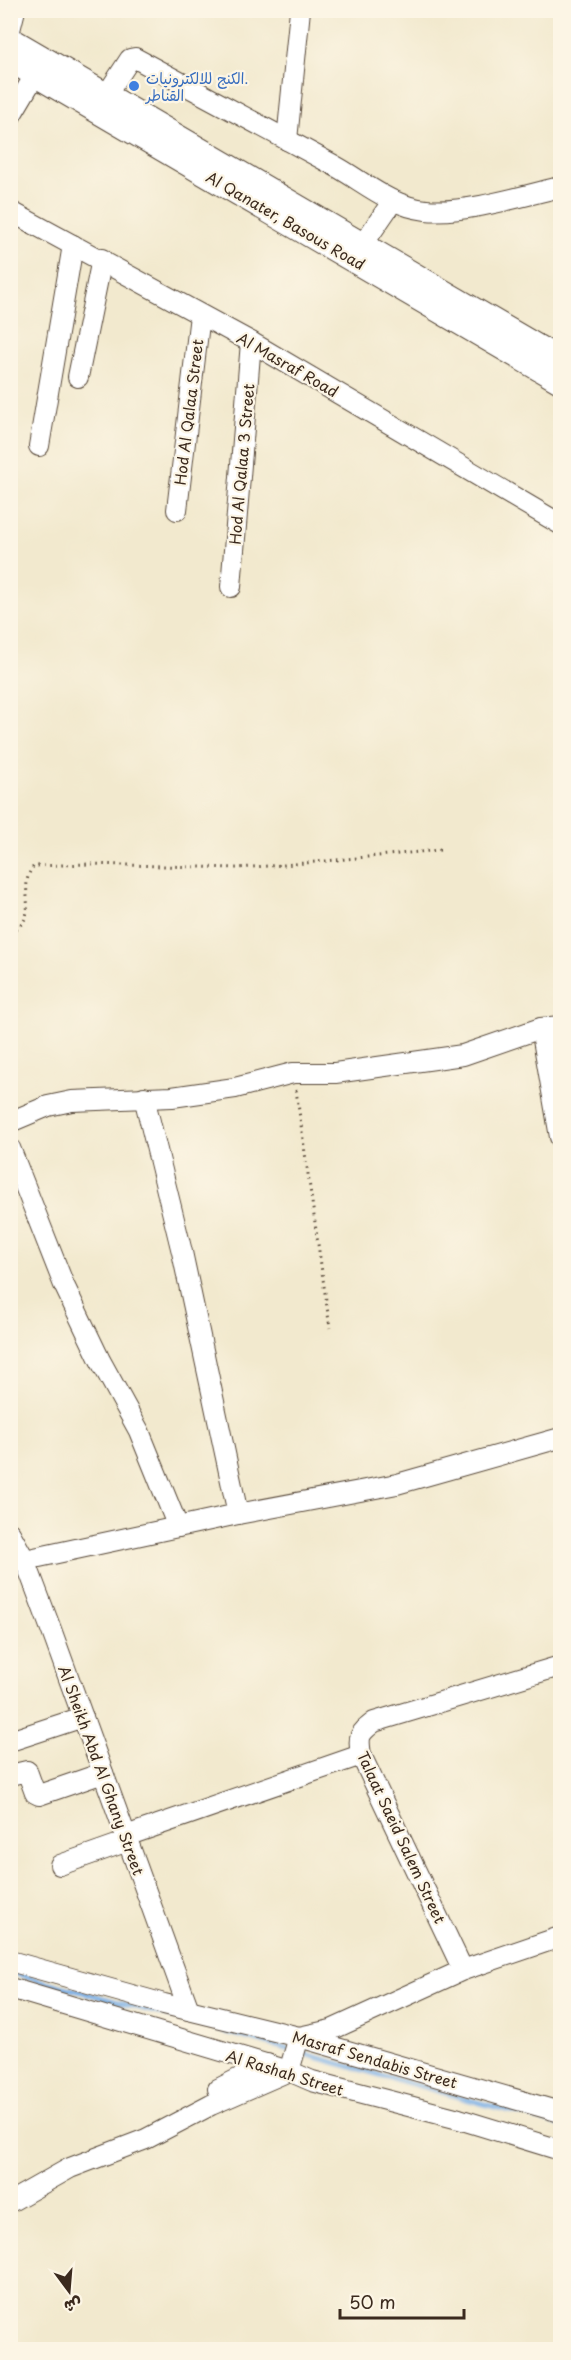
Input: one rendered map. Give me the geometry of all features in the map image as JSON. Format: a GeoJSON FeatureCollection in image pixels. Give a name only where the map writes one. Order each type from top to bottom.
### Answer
{"type":"FeatureCollection","features":[{"type":"Feature","properties":{"kind":"main road","name":"Al Qanater, Basous Road"},"geometry":{"type":"LineString","coordinates":[[10,39],[107,94],[561,381]]}},
{"type":"Feature","properties":{"kind":"main road","name":"Al Qanater, Basous Road"},"geometry":{"type":"LineString","coordinates":[[10,60],[358,252],[561,360]]}},
{"type":"Feature","properties":{"kind":"street"},"geometry":{"type":"LineString","coordinates":[[10,30],[15,10]]}},
{"type":"Feature","properties":{"kind":"street"},"geometry":{"type":"LineString","coordinates":[[287,140],[300,10]]}},
{"type":"Feature","properties":{"kind":"street"},"geometry":{"type":"LineString","coordinates":[[107,94],[129,59],[135,58],[331,163],[392,202],[417,208],[446,210],[561,187]]}},
{"type":"Feature","properties":{"kind":"street"},"geometry":{"type":"LineString","coordinates":[[10,117],[35,75]]}},
{"type":"Feature","properties":{"kind":"street"},"geometry":{"type":"LineString","coordinates":[[358,252],[392,202]]}},
{"type":"Feature","properties":{"kind":"street","name":"Al Masraf Road"},"geometry":{"type":"LineString","coordinates":[[10,212],[102,259],[250,342],[561,524]]}},
{"type":"Feature","properties":{"kind":"street"},"geometry":{"type":"LineString","coordinates":[[39,446],[74,244]]}},
{"type":"Feature","properties":{"kind":"street"},"geometry":{"type":"LineString","coordinates":[[78,377],[102,259]]}},
{"type":"Feature","properties":{"kind":"street","name":"Hod Al Qalaa Street"},"geometry":{"type":"LineString","coordinates":[[177,510],[200,315]]}},
{"type":"Feature","properties":{"kind":"street","name":"Hod Al Qalaa 3 Street"},"geometry":{"type":"LineString","coordinates":[[231,587],[250,342]]}},
{"type":"Feature","properties":{"kind":"street"},"geometry":{"type":"LineString","coordinates":[[10,1122],[56,1104],[72,1101],[172,1097],[235,1088],[293,1073],[335,1072],[463,1054],[551,1027],[561,1137]]}},
{"type":"Feature","properties":{"kind":"street"},"geometry":{"type":"LineString","coordinates":[[144,1097],[183,1252],[238,1514]]}},
{"type":"Feature","properties":{"kind":"street"},"geometry":{"type":"LineString","coordinates":[[10,1148],[64,1285],[100,1360],[140,1431],[178,1527]]}},
{"type":"Feature","properties":{"kind":"street"},"geometry":{"type":"LineString","coordinates":[[25,1560],[238,1514],[397,1484],[561,1438]]}},
{"type":"Feature","properties":{"kind":"street","name":"Al Sheikh Abd Al Ghany Street"},"geometry":{"type":"LineString","coordinates":[[10,1533],[25,1560],[189,2010]]}},
{"type":"Feature","properties":{"kind":"street","name":"Talaat Saeid Salem Street"},"geometry":{"type":"LineString","coordinates":[[464,1970],[361,1755],[358,1740],[361,1732],[374,1722],[561,1666]]}},
{"type":"Feature","properties":{"kind":"street"},"geometry":{"type":"LineString","coordinates":[[10,1741],[83,1717]]}},
{"type":"Feature","properties":{"kind":"street"},"geometry":{"type":"LineString","coordinates":[[60,1865],[361,1755]]}},
{"type":"Feature","properties":{"kind":"street"},"geometry":{"type":"LineString","coordinates":[[10,1775],[27,1772],[35,1793],[39,1795],[103,1773]]}},
{"type":"Feature","properties":{"kind":"street"},"geometry":{"type":"LineString","coordinates":[[10,2202],[70,2168],[146,2139],[211,2105],[289,2071],[299,2037],[331,2030],[464,1970],[561,1937]]}},
{"type":"Feature","properties":{"kind":"street"},"geometry":{"type":"LineString","coordinates":[[10,1961],[189,2010]]}},
{"type":"Feature","properties":{"kind":"street","name":"Al Rashah Street"},"geometry":{"type":"LineString","coordinates":[[10,1988],[267,2064],[320,2084],[459,2119],[561,2150]]}},
{"type":"Feature","properties":{"kind":"street","name":"Masraf Sendabis Street"},"geometry":{"type":"LineString","coordinates":[[189,2010],[299,2037],[561,2112]]}},
{"type":"Feature","properties":{"kind":"street"},"geometry":{"type":"LineString","coordinates":[[10,2188],[64,2157],[141,2127],[267,2064]]}},
{"type":"Feature","properties":{"kind":"path"},"geometry":{"type":"LineString","coordinates":[[10,931],[19,928],[26,918],[28,904],[26,881],[34,866],[89,864],[236,868],[284,866],[440,850]]}},
{"type":"Feature","properties":{"kind":"path"},"geometry":{"type":"LineString","coordinates":[[293,1073],[330,1328]]}},
{"type":"Feature","properties":{"kind":"waterway"},"geometry":{"type":"LineString","coordinates":[[10,1972],[560,2125]]}},
{"type":"Feature","properties":{"kind":"place","name":"الكنج للالكترونيات. القناطر"},"geometry":{"type":"Point","coordinates":[134,86]}}]}
